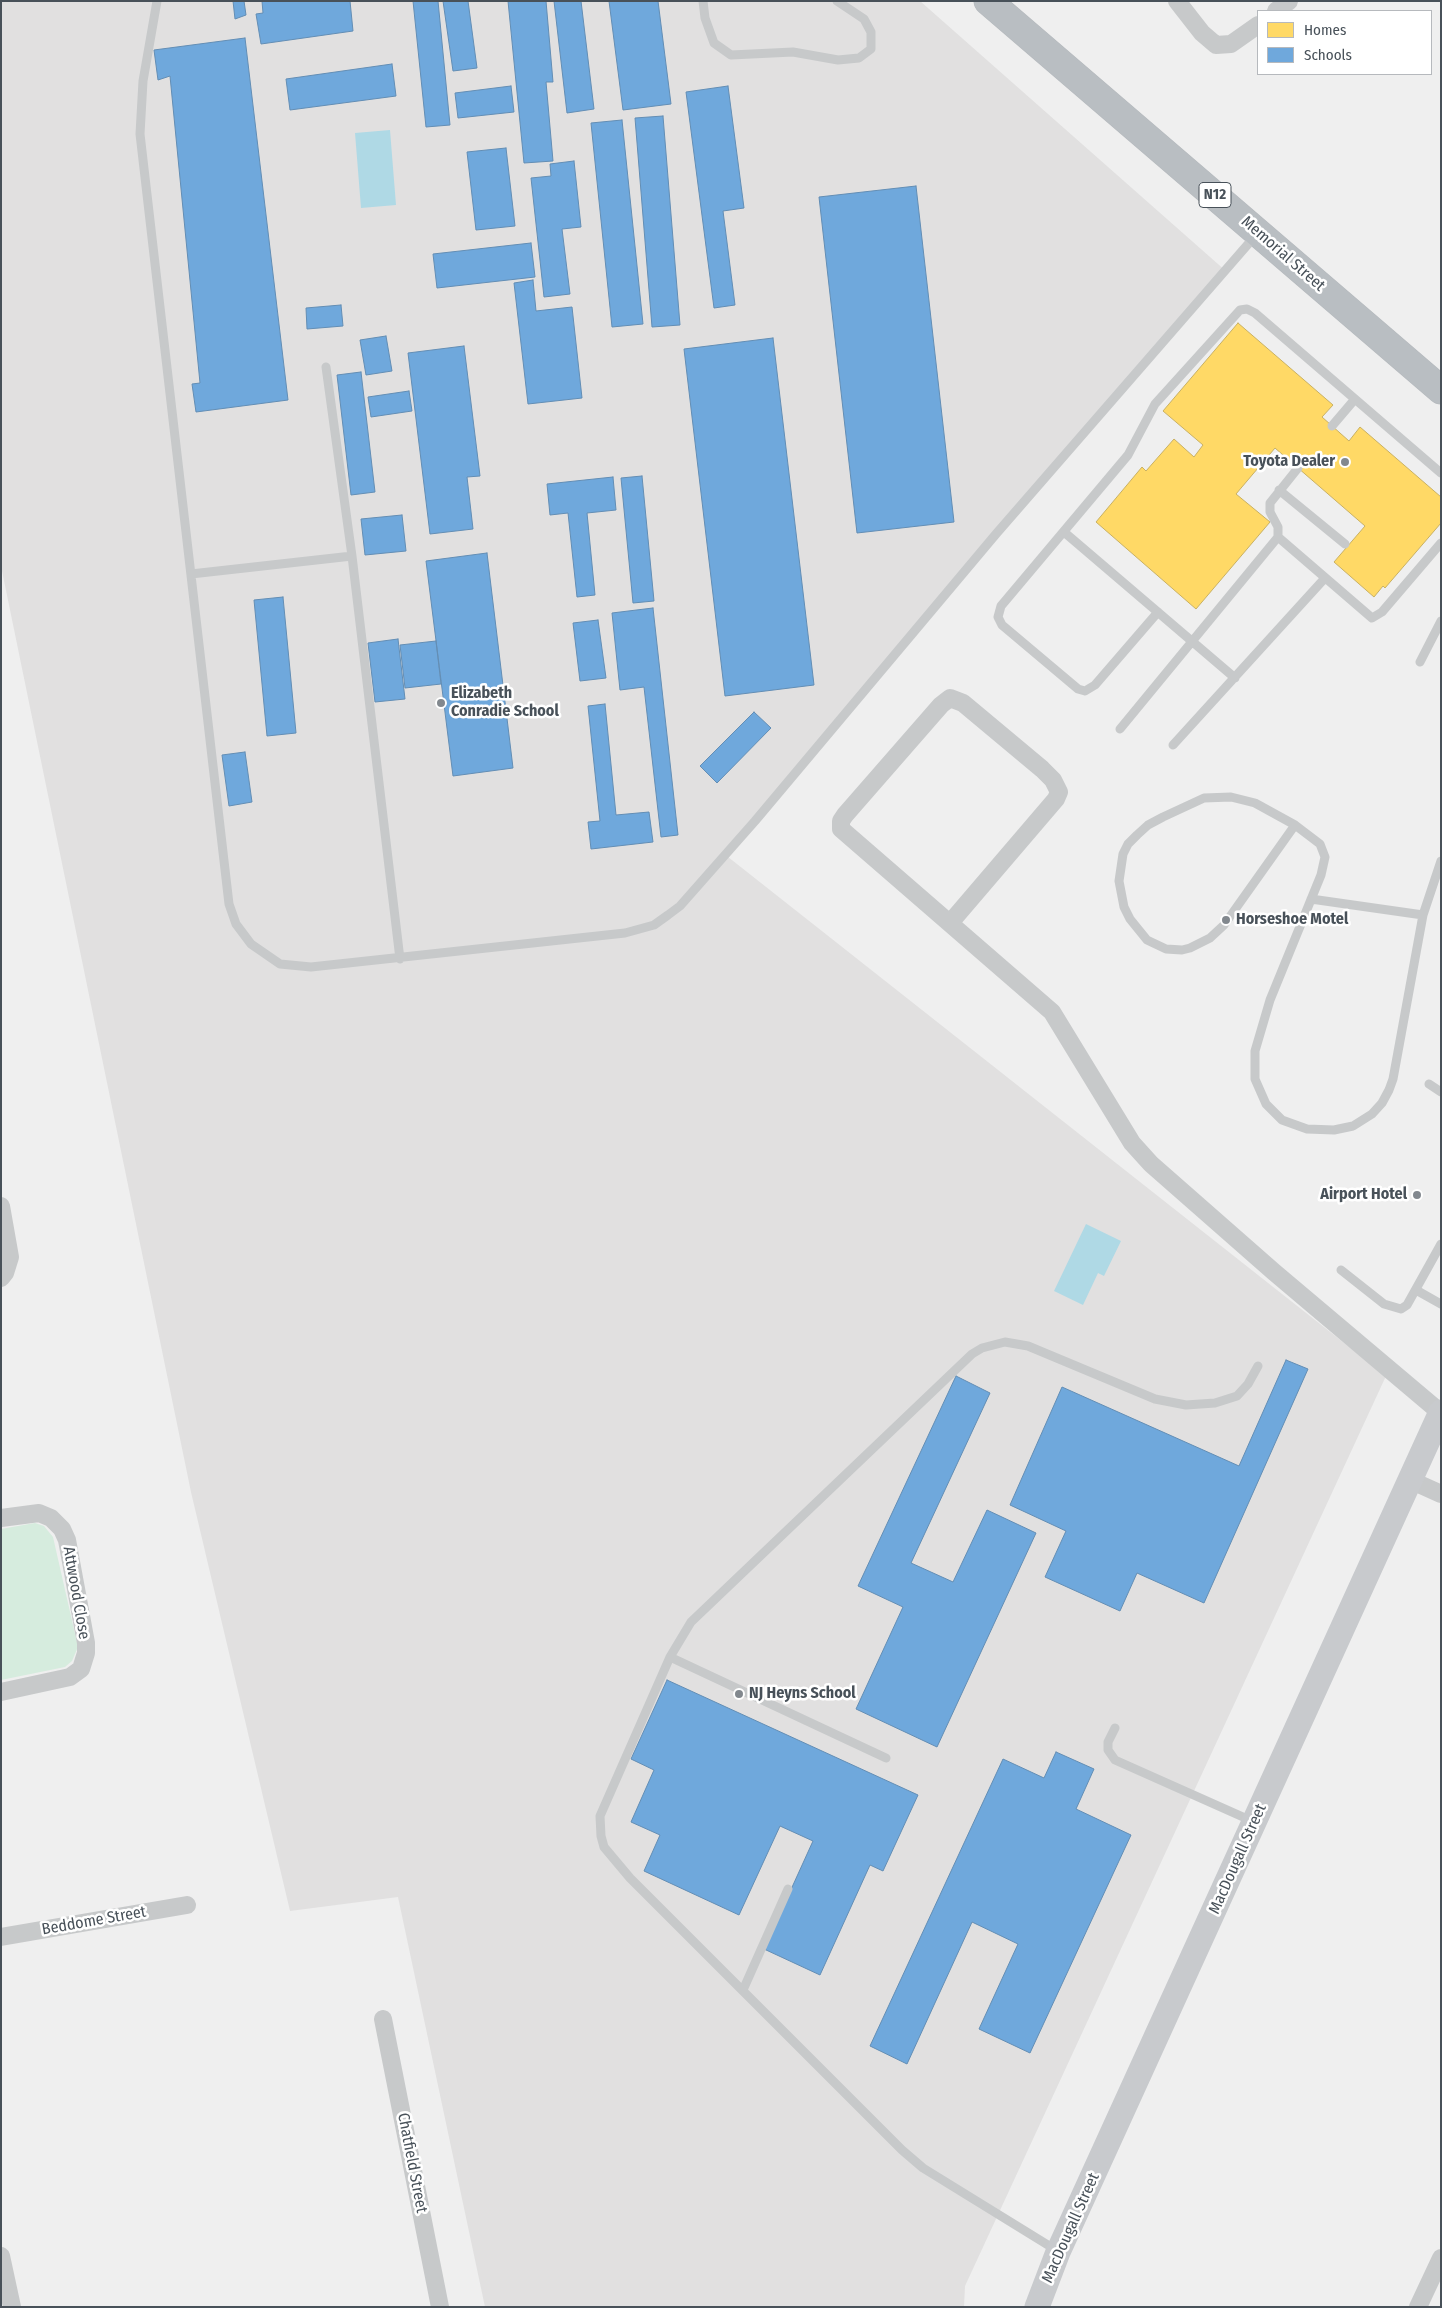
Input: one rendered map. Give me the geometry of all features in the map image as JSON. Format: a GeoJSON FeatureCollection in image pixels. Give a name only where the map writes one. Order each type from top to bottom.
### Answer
{"type":"FeatureCollection","features":[{"type":"Feature","properties":{"kind":"highway","name":"Memorial Street"},"geometry":{"type":"LineString","coordinates":[[988,1],[1441,390]]}},
{"type":"Feature","properties":{"kind":"street"},"geometry":{"type":"LineString","coordinates":[[1177,1],[1202,33],[1216,45],[1230,44],[1257,26]]}},
{"type":"Feature","properties":{"kind":"street"},"geometry":{"type":"LineString","coordinates":[[1277,10],[1288,1]]}},
{"type":"Feature","properties":{"kind":"street"},"geometry":{"type":"LineString","coordinates":[[950,923],[1056,799],[1058,792],[1053,780],[1042,769],[963,703],[950,698],[940,705],[845,815],[840,825],[844,833],[1052,1012],[1132,1143],[1150,1164],[1441,1413]]}},
{"type":"Feature","properties":{"kind":"street"},"geometry":{"type":"LineString","coordinates":[[1,1206],[10,1257],[5,1273],[1,1278]]}},
{"type":"Feature","properties":{"kind":"street","name":"MacDougall Street"},"geometry":{"type":"LineString","coordinates":[[1038,2307],[1058,2252],[1441,1413]]}},
{"type":"Feature","properties":{"kind":"street"},"geometry":{"type":"LineString","coordinates":[[1410,1480],[1441,1494]]}},
{"type":"Feature","properties":{"kind":"street","name":"Attwood Close"},"geometry":{"type":"LineString","coordinates":[[1,1518],[38,1513],[51,1518],[62,1529],[67,1540],[86,1643],[86,1653],[81,1669],[70,1677],[1,1692]]}},
{"type":"Feature","properties":{"kind":"street","name":"Beddome Street"},"geometry":{"type":"LineString","coordinates":[[1,1937],[187,1905]]}},
{"type":"Feature","properties":{"kind":"street","name":"Chatfield Street"},"geometry":{"type":"LineString","coordinates":[[383,2019],[440,2307]]}},
{"type":"Feature","properties":{"kind":"street"},"geometry":{"type":"LineString","coordinates":[[1,2256],[12,2307]]}},
{"type":"Feature","properties":{"kind":"street"},"geometry":{"type":"LineString","coordinates":[[1418,2307],[1441,2258]]}},
{"type":"Feature","properties":{"kind":"lane"},"geometry":{"type":"LineString","coordinates":[[157,1],[144,81],[140,134],[225,873],[229,904],[236,924],[251,944],[280,964],[311,967],[400,959],[640,930],[654,925],[680,906],[755,821],[996,534],[1258,232]]}},
{"type":"Feature","properties":{"kind":"lane"},"geometry":{"type":"LineString","coordinates":[[703,1],[705,18],[714,43],[731,55],[793,52],[838,60],[859,58],[870,49],[871,32],[864,19],[837,1]]}},
{"type":"Feature","properties":{"kind":"lane"},"geometry":{"type":"LineString","coordinates":[[1158,612],[1095,685],[1085,691],[1078,689],[1002,625],[998,617],[1001,606],[1128,455],[1155,404],[1240,310],[1247,309],[1255,313],[1441,473]]}},
{"type":"Feature","properties":{"kind":"lane"},"geometry":{"type":"LineString","coordinates":[[326,367],[352,556],[400,959]]}},
{"type":"Feature","properties":{"kind":"lane"},"geometry":{"type":"LineString","coordinates":[[1332,426],[1355,399]]}},
{"type":"Feature","properties":{"kind":"lane"},"geometry":{"type":"LineString","coordinates":[[1120,729],[1278,537],[1278,527],[1269,507],[1272,498],[1298,468]]}},
{"type":"Feature","properties":{"kind":"lane"},"geometry":{"type":"LineString","coordinates":[[1279,490],[1345,544]]}},
{"type":"Feature","properties":{"kind":"lane"},"geometry":{"type":"LineString","coordinates":[[1064,532],[1235,678]]}},
{"type":"Feature","properties":{"kind":"lane"},"geometry":{"type":"LineString","coordinates":[[1278,537],[1370,616],[1376,617],[1441,543]]}},
{"type":"Feature","properties":{"kind":"lane"},"geometry":{"type":"LineString","coordinates":[[192,574],[352,556]]}},
{"type":"Feature","properties":{"kind":"lane"},"geometry":{"type":"LineString","coordinates":[[1174,746],[1325,578]]}},
{"type":"Feature","properties":{"kind":"lane"},"geometry":{"type":"LineString","coordinates":[[1420,662],[1441,621]]}},
{"type":"Feature","properties":{"kind":"lane"},"geometry":{"type":"LineString","coordinates":[[1295,825],[1224,926],[1204,942],[1182,950],[1166,949],[1147,940],[1130,919],[1120,894],[1120,868],[1128,844],[1148,825],[1193,802],[1216,797],[1231,797],[1255,803],[1295,825],[1316,839],[1323,850],[1324,864],[1270,1000],[1254,1051],[1255,1079],[1266,1104],[1282,1120],[1307,1129],[1334,1130],[1353,1126],[1372,1114],[1382,1103],[1393,1079],[1423,915],[1441,860]]}},
{"type":"Feature","properties":{"kind":"lane"},"geometry":{"type":"LineString","coordinates":[[1311,899],[1423,915]]}},
{"type":"Feature","properties":{"kind":"lane"},"geometry":{"type":"LineString","coordinates":[[1430,1084],[1441,1092]]}},
{"type":"Feature","properties":{"kind":"lane"},"geometry":{"type":"LineString","coordinates":[[1342,1270],[1384,1304],[1401,1308],[1407,1305],[1441,1244]]}},
{"type":"Feature","properties":{"kind":"lane"},"geometry":{"type":"LineString","coordinates":[[1416,1290],[1441,1304]]}},
{"type":"Feature","properties":{"kind":"lane"},"geometry":{"type":"LineString","coordinates":[[1058,2252],[914,2160],[630,1878],[604,1847],[600,1836],[600,1816],[670,1657],[691,1622],[962,1361],[982,1348],[1005,1342],[1028,1346],[1155,1399],[1186,1405],[1215,1403],[1237,1396],[1248,1384],[1258,1366]]}},
{"type":"Feature","properties":{"kind":"lane"},"geometry":{"type":"LineString","coordinates":[[670,1657],[886,1758]]}},
{"type":"Feature","properties":{"kind":"lane"},"geometry":{"type":"LineString","coordinates":[[1115,1728],[1108,1742],[1108,1750],[1116,1760],[1255,1823]]}},
{"type":"Feature","properties":{"kind":"lane"},"geometry":{"type":"LineString","coordinates":[[742,1990],[788,1890]]}},
{"type":"Feature","properties":{"kind":"shaded area"},"geometry":{"type":"Polygon","coordinates":[[[1,1],[920,1],[1227,272],[723,853],[1386,1376],[965,2286],[964,2307],[485,2307],[398,1897],[290,1911],[191,1492],[1,566],[1,1]]]}},
{"type":"Feature","properties":{"kind":"green space"},"geometry":{"type":"Polygon","coordinates":[[[35,1523],[44,1526],[53,1537],[78,1647],[72,1661],[65,1667],[1,1680],[1,1529],[35,1523]]]}},
{"type":"Feature","properties":{"kind":"water"},"geometry":{"type":"Polygon","coordinates":[[[390,130],[396,205],[361,208],[355,133],[390,130]]]}},
{"type":"Feature","properties":{"kind":"water"},"geometry":{"type":"Polygon","coordinates":[[[1086,1224],[1121,1241],[1104,1276],[1098,1273],[1083,1305],[1054,1291],[1086,1224]]]}},
{"type":"Feature","properties":{"kind":"building: Homes","name":"Toyota Dealer"},"geometry":{"type":"Polygon","coordinates":[[[1238,323],[1333,405],[1322,417],[1349,441],[1360,427],[1441,497],[1441,523],[1385,588],[1383,586],[1374,597],[1334,562],[1365,526],[1275,448],[1236,494],[1270,522],[1196,609],[1096,522],[1142,467],[1146,471],[1174,439],[1194,457],[1203,445],[1163,411],[1238,323]]]}},
{"type":"Feature","properties":{"kind":"building: Schools"},"geometry":{"type":"Polygon","coordinates":[[[233,1],[244,1],[246,15],[235,19],[233,1]]]}},
{"type":"Feature","properties":{"kind":"building: Schools"},"geometry":{"type":"Polygon","coordinates":[[[262,1],[350,1],[353,31],[261,44],[256,14],[263,13],[262,1]]]}},
{"type":"Feature","properties":{"kind":"building: Schools"},"geometry":{"type":"Polygon","coordinates":[[[413,1],[438,1],[450,125],[426,127],[413,1]]]}},
{"type":"Feature","properties":{"kind":"building: Schools"},"geometry":{"type":"Polygon","coordinates":[[[443,1],[468,1],[477,68],[453,71],[443,1]]]}},
{"type":"Feature","properties":{"kind":"building: Schools"},"geometry":{"type":"Polygon","coordinates":[[[508,1],[546,1],[553,82],[546,82],[553,161],[524,163],[508,1]]]}},
{"type":"Feature","properties":{"kind":"building: Schools"},"geometry":{"type":"Polygon","coordinates":[[[554,1],[581,1],[594,109],[567,113],[554,1]]]}},
{"type":"Feature","properties":{"kind":"building: Schools"},"geometry":{"type":"Polygon","coordinates":[[[609,1],[658,1],[671,104],[623,110],[609,1]]]}},
{"type":"Feature","properties":{"kind":"building: Schools"},"geometry":{"type":"Polygon","coordinates":[[[245,38],[288,400],[196,412],[192,384],[200,383],[170,76],[158,80],[154,50],[245,38]]]}},
{"type":"Feature","properties":{"kind":"building: Schools"},"geometry":{"type":"Polygon","coordinates":[[[392,64],[396,96],[290,110],[286,79],[392,64]]]}},
{"type":"Feature","properties":{"kind":"building: Schools"},"geometry":{"type":"Polygon","coordinates":[[[511,86],[514,112],[458,118],[455,93],[511,86]]]}},
{"type":"Feature","properties":{"kind":"building: Schools"},"geometry":{"type":"Polygon","coordinates":[[[728,86],[744,208],[723,211],[735,305],[714,308],[686,92],[728,86]]]}},
{"type":"Feature","properties":{"kind":"building: Schools"},"geometry":{"type":"Polygon","coordinates":[[[663,116],[680,325],[652,327],[635,118],[663,116]]]}},
{"type":"Feature","properties":{"kind":"building: Schools"},"geometry":{"type":"Polygon","coordinates":[[[622,120],[643,324],[612,327],[591,123],[622,120]]]}},
{"type":"Feature","properties":{"kind":"building: Schools"},"geometry":{"type":"Polygon","coordinates":[[[506,148],[515,226],[476,230],[467,152],[506,148]]]}},
{"type":"Feature","properties":{"kind":"building: Schools"},"geometry":{"type":"Polygon","coordinates":[[[574,161],[581,227],[562,229],[570,294],[544,297],[531,178],[551,176],[550,164],[574,161]]]}},
{"type":"Feature","properties":{"kind":"building: Schools"},"geometry":{"type":"Polygon","coordinates":[[[916,186],[954,522],[857,533],[819,197],[916,186]]]}},
{"type":"Feature","properties":{"kind":"building: Schools"},"geometry":{"type":"Polygon","coordinates":[[[531,243],[535,277],[437,288],[433,254],[531,243]]]}},
{"type":"Feature","properties":{"kind":"building: Schools"},"geometry":{"type":"Polygon","coordinates":[[[533,280],[536,311],[572,307],[582,398],[528,404],[514,283],[533,280]]]}},
{"type":"Feature","properties":{"kind":"building: Schools"},"geometry":{"type":"Polygon","coordinates":[[[341,305],[343,326],[307,329],[306,308],[341,305]]]}},
{"type":"Feature","properties":{"kind":"building: Schools"},"geometry":{"type":"Polygon","coordinates":[[[386,336],[392,371],[366,375],[360,340],[386,336]]]}},
{"type":"Feature","properties":{"kind":"building: Schools"},"geometry":{"type":"Polygon","coordinates":[[[773,338],[814,685],[725,696],[684,349],[773,338]]]}},
{"type":"Feature","properties":{"kind":"building: Schools"},"geometry":{"type":"Polygon","coordinates":[[[464,346],[480,476],[467,477],[473,529],[430,534],[408,353],[464,346]]]}},
{"type":"Feature","properties":{"kind":"building: Schools"},"geometry":{"type":"Polygon","coordinates":[[[361,372],[375,492],[351,495],[337,375],[361,372]]]}},
{"type":"Feature","properties":{"kind":"building: Schools"},"geometry":{"type":"Polygon","coordinates":[[[409,391],[412,411],[371,417],[368,397],[409,391]]]}},
{"type":"Feature","properties":{"kind":"building: Schools"},"geometry":{"type":"Polygon","coordinates":[[[642,476],[654,601],[633,603],[621,478],[642,476]]]}},
{"type":"Feature","properties":{"kind":"building: Schools"},"geometry":{"type":"Polygon","coordinates":[[[613,477],[616,510],[587,513],[595,595],[577,597],[568,513],[550,515],[547,484],[613,477]]]}},
{"type":"Feature","properties":{"kind":"building: Schools"},"geometry":{"type":"Polygon","coordinates":[[[402,515],[406,551],[365,555],[361,519],[402,515]]]}},
{"type":"Feature","properties":{"kind":"building: Schools"},"geometry":{"type":"Polygon","coordinates":[[[487,553],[513,768],[453,776],[426,561],[487,553]]]}},
{"type":"Feature","properties":{"kind":"building: Schools"},"geometry":{"type":"Polygon","coordinates":[[[283,597],[296,733],[267,736],[254,600],[283,597]]]}},
{"type":"Feature","properties":{"kind":"building: Schools"},"geometry":{"type":"Polygon","coordinates":[[[653,608],[678,835],[661,837],[644,687],[620,690],[612,613],[653,608]]]}},
{"type":"Feature","properties":{"kind":"building: Schools"},"geometry":{"type":"Polygon","coordinates":[[[598,620],[606,678],[580,681],[573,623],[598,620]]]}},
{"type":"Feature","properties":{"kind":"building: Schools"},"geometry":{"type":"Polygon","coordinates":[[[398,639],[405,699],[375,702],[368,643],[398,639]]]}},
{"type":"Feature","properties":{"kind":"building: Schools"},"geometry":{"type":"Polygon","coordinates":[[[436,641],[441,684],[405,688],[400,645],[436,641]]]}},
{"type":"Feature","properties":{"kind":"building: Schools"},"geometry":{"type":"Polygon","coordinates":[[[605,704],[616,815],[649,812],[653,842],[591,849],[588,822],[600,821],[588,706],[605,704]]]}},
{"type":"Feature","properties":{"kind":"building: Schools"},"geometry":{"type":"Polygon","coordinates":[[[754,712],[771,728],[717,783],[700,766],[754,712]]]}},
{"type":"Feature","properties":{"kind":"building: Schools"},"geometry":{"type":"Polygon","coordinates":[[[245,752],[252,802],[229,806],[222,755],[245,752]]]}},
{"type":"Feature","properties":{"kind":"building: Schools"},"geometry":{"type":"Polygon","coordinates":[[[1286,1360],[1308,1369],[1204,1603],[1137,1573],[1120,1611],[1045,1577],[1066,1531],[1010,1505],[1062,1387],[1239,1466],[1286,1360]]]}},
{"type":"Feature","properties":{"kind":"building: Schools"},"geometry":{"type":"Polygon","coordinates":[[[956,1376],[990,1393],[911,1563],[953,1582],[987,1510],[1036,1533],[937,1747],[856,1709],[903,1607],[858,1586],[956,1376]]]}},
{"type":"Feature","properties":{"kind":"building: Schools"},"geometry":{"type":"Polygon","coordinates":[[[667,1680],[918,1795],[883,1871],[870,1865],[820,1975],[764,1949],[813,1841],[780,1826],[739,1915],[644,1871],[660,1835],[631,1822],[654,1770],[631,1759],[667,1680]]]}},
{"type":"Feature","properties":{"kind":"building: Schools"},"geometry":{"type":"Polygon","coordinates":[[[1056,1752],[1094,1769],[1076,1809],[1131,1835],[1030,2053],[979,2029],[1018,1944],[972,1922],[907,2064],[870,2046],[1003,1759],[1044,1778],[1056,1752]]]}},
{"type":"Feature","properties":{"kind":"place","name":"Toyota Dealer"},"geometry":{"type":"Point","coordinates":[1345,462]}},
{"type":"Feature","properties":{"kind":"place","name":"Elizabeth Conradie School"},"geometry":{"type":"Point","coordinates":[441,703]}},
{"type":"Feature","properties":{"kind":"place","name":"Horseshoe Motel"},"geometry":{"type":"Point","coordinates":[1226,920]}},
{"type":"Feature","properties":{"kind":"place","name":"Airport Hotel"},"geometry":{"type":"Point","coordinates":[1417,1195]}},
{"type":"Feature","properties":{"kind":"place","name":"NJ Heyns School"},"geometry":{"type":"Point","coordinates":[739,1694]}}]}
